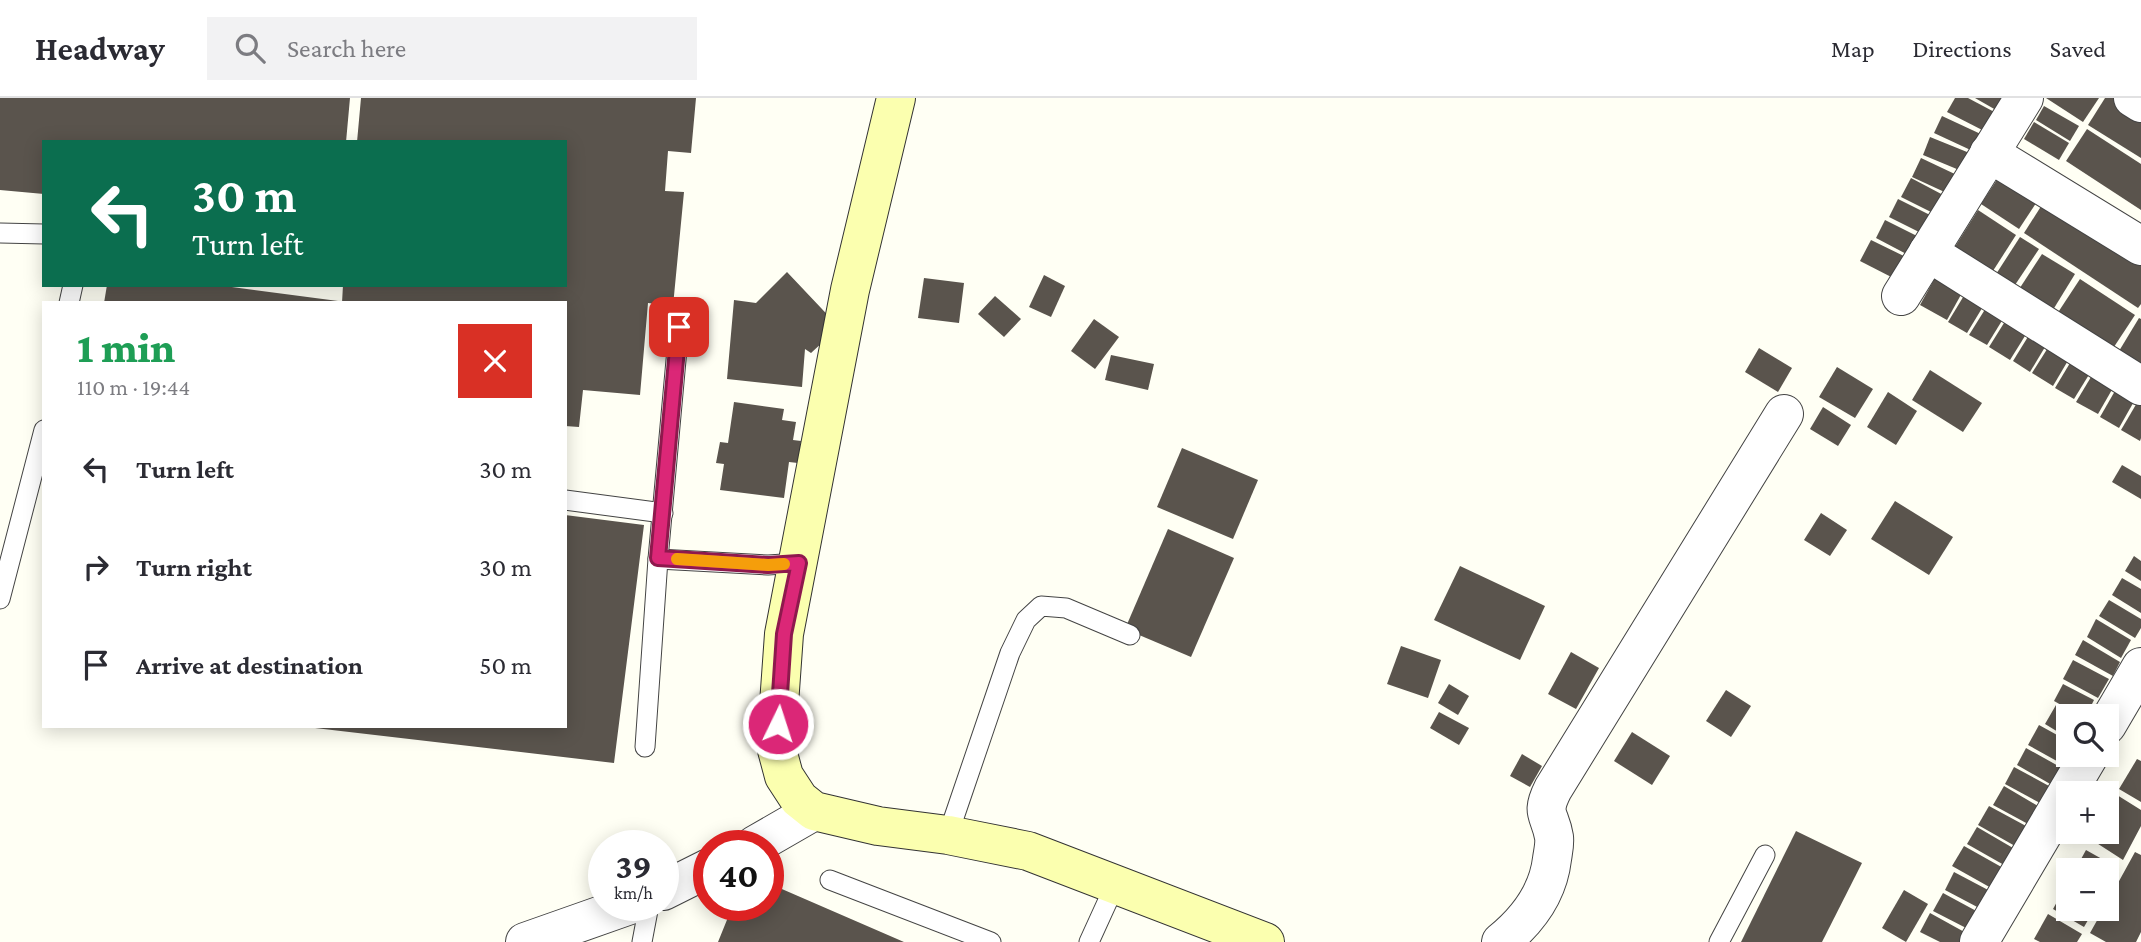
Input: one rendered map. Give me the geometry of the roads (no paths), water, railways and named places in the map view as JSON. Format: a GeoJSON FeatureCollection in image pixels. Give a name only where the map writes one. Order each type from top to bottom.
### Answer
{"type":"FeatureCollection","features":[{"type":"Feature","properties":{"kind":"street"},"geometry":{"type":"LineString","coordinates":[[896,98],[850,290],[784,634],[776,746],[784,776],[799,799],[814,811],[878,826],[948,835],[1028,851],[1265,942]]}},
{"type":"Feature","properties":{"kind":"street"},"geometry":{"type":"LineString","coordinates":[[1901,296],[2024,98]]}},
{"type":"Feature","properties":{"kind":"street"},"geometry":{"type":"LineString","coordinates":[[2133,98],[2141,103]]}},
{"type":"Feature","properties":{"kind":"street"},"geometry":{"type":"LineString","coordinates":[[1989,153],[2141,246]]}},
{"type":"Feature","properties":{"kind":"street"},"geometry":{"type":"LineString","coordinates":[[1928,252],[2141,386]]}},
{"type":"Feature","properties":{"kind":"street"},"geometry":{"type":"LineString","coordinates":[[1501,942],[1527,918],[1546,887],[1551,871],[1554,838],[1545,812],[1553,789],[1784,414]]}},
{"type":"Feature","properties":{"kind":"street"},"geometry":{"type":"LineString","coordinates":[[2119,705],[2141,667]]}},
{"type":"Feature","properties":{"kind":"street"},"geometry":{"type":"LineString","coordinates":[[1979,942],[2082,767]]}},
{"type":"Feature","properties":{"kind":"street"},"geometry":{"type":"LineString","coordinates":[[781,830],[814,811]]}},
{"type":"Feature","properties":{"kind":"street"},"geometry":{"type":"LineString","coordinates":[[525,942],[588,920]]}},
{"type":"Feature","properties":{"kind":"lane"},"geometry":{"type":"LineString","coordinates":[[0,233],[42,234]]}},
{"type":"Feature","properties":{"kind":"lane"},"geometry":{"type":"LineString","coordinates":[[645,747],[658,558],[679,327]]}},
{"type":"Feature","properties":{"kind":"lane"},"geometry":{"type":"LineString","coordinates":[[0,599],[42,438]]}},
{"type":"Feature","properties":{"kind":"lane"},"geometry":{"type":"LineString","coordinates":[[567,500],[663,513]]}},
{"type":"Feature","properties":{"kind":"lane"},"geometry":{"type":"LineString","coordinates":[[658,558],[768,565],[799,563]]}},
{"type":"Feature","properties":{"kind":"lane"},"geometry":{"type":"LineString","coordinates":[[948,835],[1010,653],[1026,620],[1041,606],[1066,608],[1130,635]]}},
{"type":"Feature","properties":{"kind":"lane"},"geometry":{"type":"LineString","coordinates":[[1719,942],[1765,855]]}},
{"type":"Feature","properties":{"kind":"lane"},"geometry":{"type":"LineString","coordinates":[[830,880],[991,942]]}},
{"type":"Feature","properties":{"kind":"lane"},"geometry":{"type":"LineString","coordinates":[[1089,942],[1115,884]]}},
{"type":"Feature","properties":{"kind":"lane"},"geometry":{"type":"LineString","coordinates":[[642,942],[646,921]]}}]}
